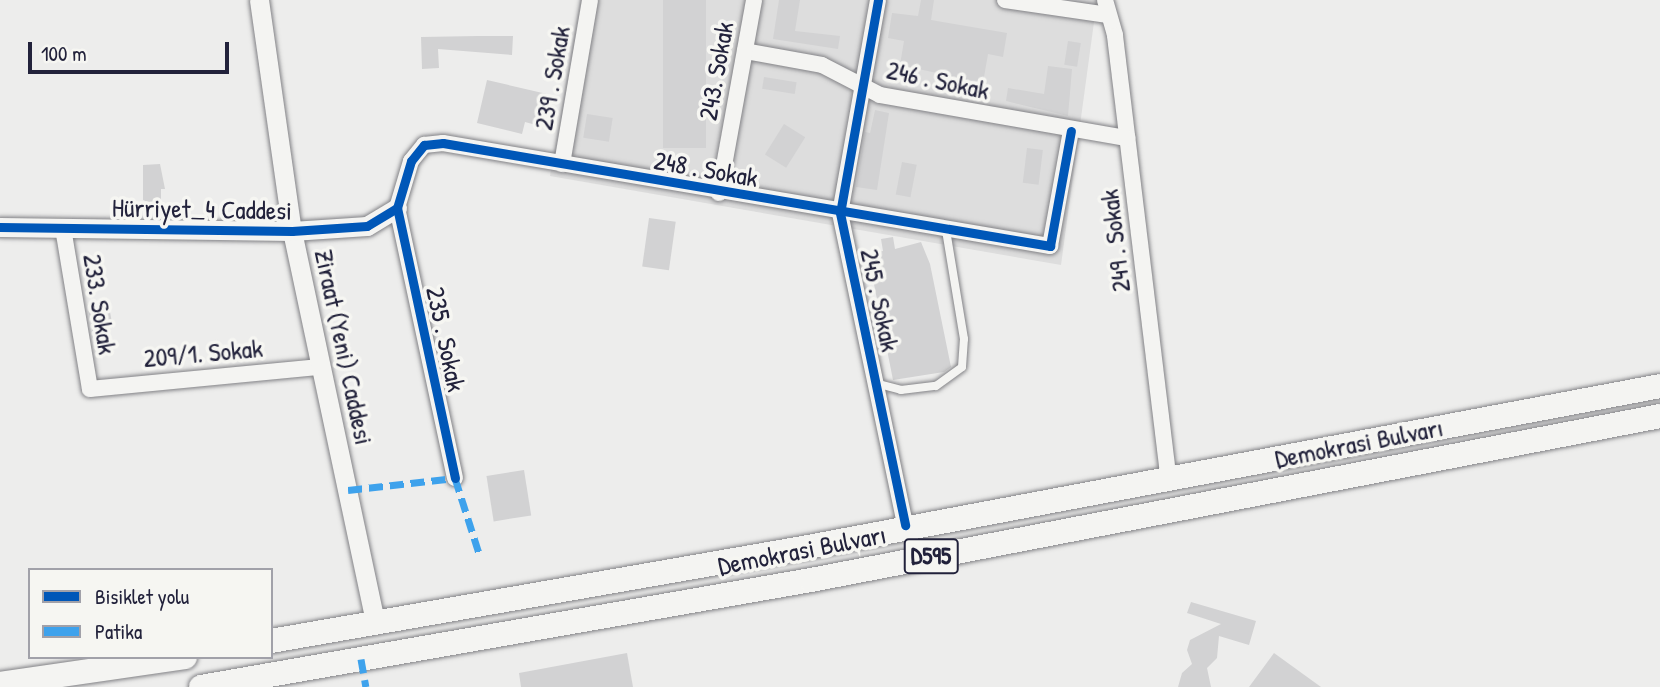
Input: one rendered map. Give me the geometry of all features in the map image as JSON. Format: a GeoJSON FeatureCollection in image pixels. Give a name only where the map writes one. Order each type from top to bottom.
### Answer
{"type":"FeatureCollection","features":[{"type":"Feature","properties":{"kind":"highway","name":"Demokrasi Bulvarı"},"geometry":{"type":"LineString","coordinates":[[273,640],[803,548],[905,526],[1660,386]]}},
{"type":"Feature","properties":{"kind":"highway","name":"Demokrasi Bulvarı"},"geometry":{"type":"LineString","coordinates":[[201,687],[811,580],[1660,416]]}},
{"type":"Feature","properties":{"kind":"highway"},"geometry":{"type":"LineString","coordinates":[[0,684],[171,659]]}},
{"type":"Feature","properties":{"kind":"street","name":"Ziraat (Yeni) Caddesi"},"geometry":{"type":"LineString","coordinates":[[259,0],[292,231],[375,621]]}},
{"type":"Feature","properties":{"kind":"street","name":"239 . Sokak"},"geometry":{"type":"LineString","coordinates":[[562,164],[590,0]]}},
{"type":"Feature","properties":{"kind":"street","name":"243. Sokak"},"geometry":{"type":"LineString","coordinates":[[719,193],[754,0]]}},
{"type":"Feature","properties":{"kind":"street","name":"245 . Sokak"},"geometry":{"type":"LineString","coordinates":[[878,0],[840,213],[905,526]]}},
{"type":"Feature","properties":{"kind":"street"},"geometry":{"type":"LineString","coordinates":[[1005,0],[1106,8]]}},
{"type":"Feature","properties":{"kind":"street","name":"249 . Sokak"},"geometry":{"type":"LineString","coordinates":[[1106,8],[1127,138],[1168,477]]}},
{"type":"Feature","properties":{"kind":"street","name":"246 . Sokak"},"geometry":{"type":"LineString","coordinates":[[745,51],[822,65],[880,95],[1072,131],[1127,138]]}},
{"type":"Feature","properties":{"kind":"street","name":"248 . Sokak"},"geometry":{"type":"LineString","coordinates":[[397,208],[411,161],[424,145],[443,143],[719,193],[1051,246],[1072,131]]}},
{"type":"Feature","properties":{"kind":"street","name":"Hürriyet_4 Caddesi"},"geometry":{"type":"LineString","coordinates":[[0,227],[292,231],[367,226],[397,208]]}},
{"type":"Feature","properties":{"kind":"street","name":"235 . Sokak"},"geometry":{"type":"LineString","coordinates":[[397,208],[455,478]]}},
{"type":"Feature","properties":{"kind":"street","name":"233. Sokak"},"geometry":{"type":"LineString","coordinates":[[63,228],[90,389]]}},
{"type":"Feature","properties":{"kind":"street","name":"209/1. Sokak"},"geometry":{"type":"LineString","coordinates":[[90,389],[320,367]]}},
{"type":"Feature","properties":{"kind":"lane"},"geometry":{"type":"LineString","coordinates":[[876,383],[901,390],[936,386],[962,367],[964,339],[946,230]]}},
{"type":"Feature","properties":{"kind":"shaded area"},"geometry":{"type":"Polygon","coordinates":[[[580,0],[1097,0],[1061,265],[550,176],[580,0]]]}},
{"type":"Feature","properties":{"kind":"building"},"geometry":{"type":"Polygon","coordinates":[[[663,0],[706,0],[706,148],[663,148],[663,0]]]}},
{"type":"Feature","properties":{"kind":"building"},"geometry":{"type":"Polygon","coordinates":[[[779,0],[800,0],[795,31],[840,36],[838,49],[773,39],[779,0]]]}},
{"type":"Feature","properties":{"kind":"building"},"geometry":{"type":"Polygon","coordinates":[[[921,0],[934,0],[931,20],[1007,33],[1003,57],[988,54],[983,83],[900,65],[904,41],[888,38],[892,13],[918,16],[921,0]]]}},
{"type":"Feature","properties":{"kind":"building"},"geometry":{"type":"Polygon","coordinates":[[[513,36],[512,55],[438,49],[439,68],[422,69],[421,37],[513,36]]]}},
{"type":"Feature","properties":{"kind":"building"},"geometry":{"type":"Polygon","coordinates":[[[1068,41],[1081,43],[1077,67],[1064,65],[1068,41]]]}},
{"type":"Feature","properties":{"kind":"building"},"geometry":{"type":"Polygon","coordinates":[[[1048,66],[1072,69],[1068,116],[1006,101],[1008,88],[1044,94],[1048,66]]]}},
{"type":"Feature","properties":{"kind":"building"},"geometry":{"type":"Polygon","coordinates":[[[764,77],[797,82],[795,94],[762,89],[764,77]]]}},
{"type":"Feature","properties":{"kind":"building"},"geometry":{"type":"Polygon","coordinates":[[[487,80],[547,94],[540,126],[525,122],[522,134],[477,123],[487,80]]]}},
{"type":"Feature","properties":{"kind":"building"},"geometry":{"type":"Polygon","coordinates":[[[875,110],[889,113],[877,190],[856,187],[865,132],[870,133],[875,110]]]}},
{"type":"Feature","properties":{"kind":"building"},"geometry":{"type":"Polygon","coordinates":[[[587,114],[613,118],[609,142],[583,138],[587,114]]]}},
{"type":"Feature","properties":{"kind":"building"},"geometry":{"type":"Polygon","coordinates":[[[784,124],[805,137],[786,168],[765,155],[784,124]]]}},
{"type":"Feature","properties":{"kind":"building"},"geometry":{"type":"Polygon","coordinates":[[[1027,148],[1043,150],[1039,185],[1023,183],[1027,148]]]}},
{"type":"Feature","properties":{"kind":"building"},"geometry":{"type":"Polygon","coordinates":[[[902,162],[917,165],[910,197],[896,194],[902,162]]]}},
{"type":"Feature","properties":{"kind":"building"},"geometry":{"type":"Polygon","coordinates":[[[160,164],[165,189],[161,189],[161,203],[150,203],[143,200],[143,165],[160,164]]]}},
{"type":"Feature","properties":{"kind":"building"},"geometry":{"type":"Polygon","coordinates":[[[649,218],[676,222],[669,270],[642,267],[649,218]]]}},
{"type":"Feature","properties":{"kind":"building"},"geometry":{"type":"Polygon","coordinates":[[[893,237],[895,249],[921,242],[930,264],[951,367],[944,372],[893,380],[868,254],[883,251],[881,239],[893,237]]]}},
{"type":"Feature","properties":{"kind":"building"},"geometry":{"type":"Polygon","coordinates":[[[109,307],[113,328],[92,332],[88,311],[109,307]]]}},
{"type":"Feature","properties":{"kind":"building"},"geometry":{"type":"Polygon","coordinates":[[[524,470],[531,515],[494,521],[486,476],[524,470]]]}},
{"type":"Feature","properties":{"kind":"building"},"geometry":{"type":"Polygon","coordinates":[[[1191,602],[1256,621],[1249,645],[1219,636],[1217,658],[1207,668],[1211,687],[1178,687],[1182,673],[1192,664],[1187,650],[1190,640],[1221,624],[1187,613],[1191,602]]]}},
{"type":"Feature","properties":{"kind":"building"},"geometry":{"type":"Polygon","coordinates":[[[627,653],[633,687],[521,687],[519,673],[627,653]]]}},
{"type":"Feature","properties":{"kind":"building"},"geometry":{"type":"Polygon","coordinates":[[[1274,653],[1321,687],[1249,687],[1274,653]]]}},
{"type":"Feature","properties":{"kind":"marked path"},"geometry":{"type":"LineString","coordinates":[[348,490],[455,478],[479,553]]}},
{"type":"Feature","properties":{"kind":"marked path"},"geometry":{"type":"LineString","coordinates":[[361,659],[366,687]]}},
{"type":"Feature","properties":{"kind":"cycle path"},"geometry":{"type":"LineString","coordinates":[[878,0],[840,213],[905,525]]}},
{"type":"Feature","properties":{"kind":"cycle path"},"geometry":{"type":"LineString","coordinates":[[455,478],[397,208],[411,161],[424,145],[443,143],[1050,246],[1071,131]]}},
{"type":"Feature","properties":{"kind":"cycle path"},"geometry":{"type":"LineString","coordinates":[[0,227],[292,231],[367,226],[397,208]]}}]}
